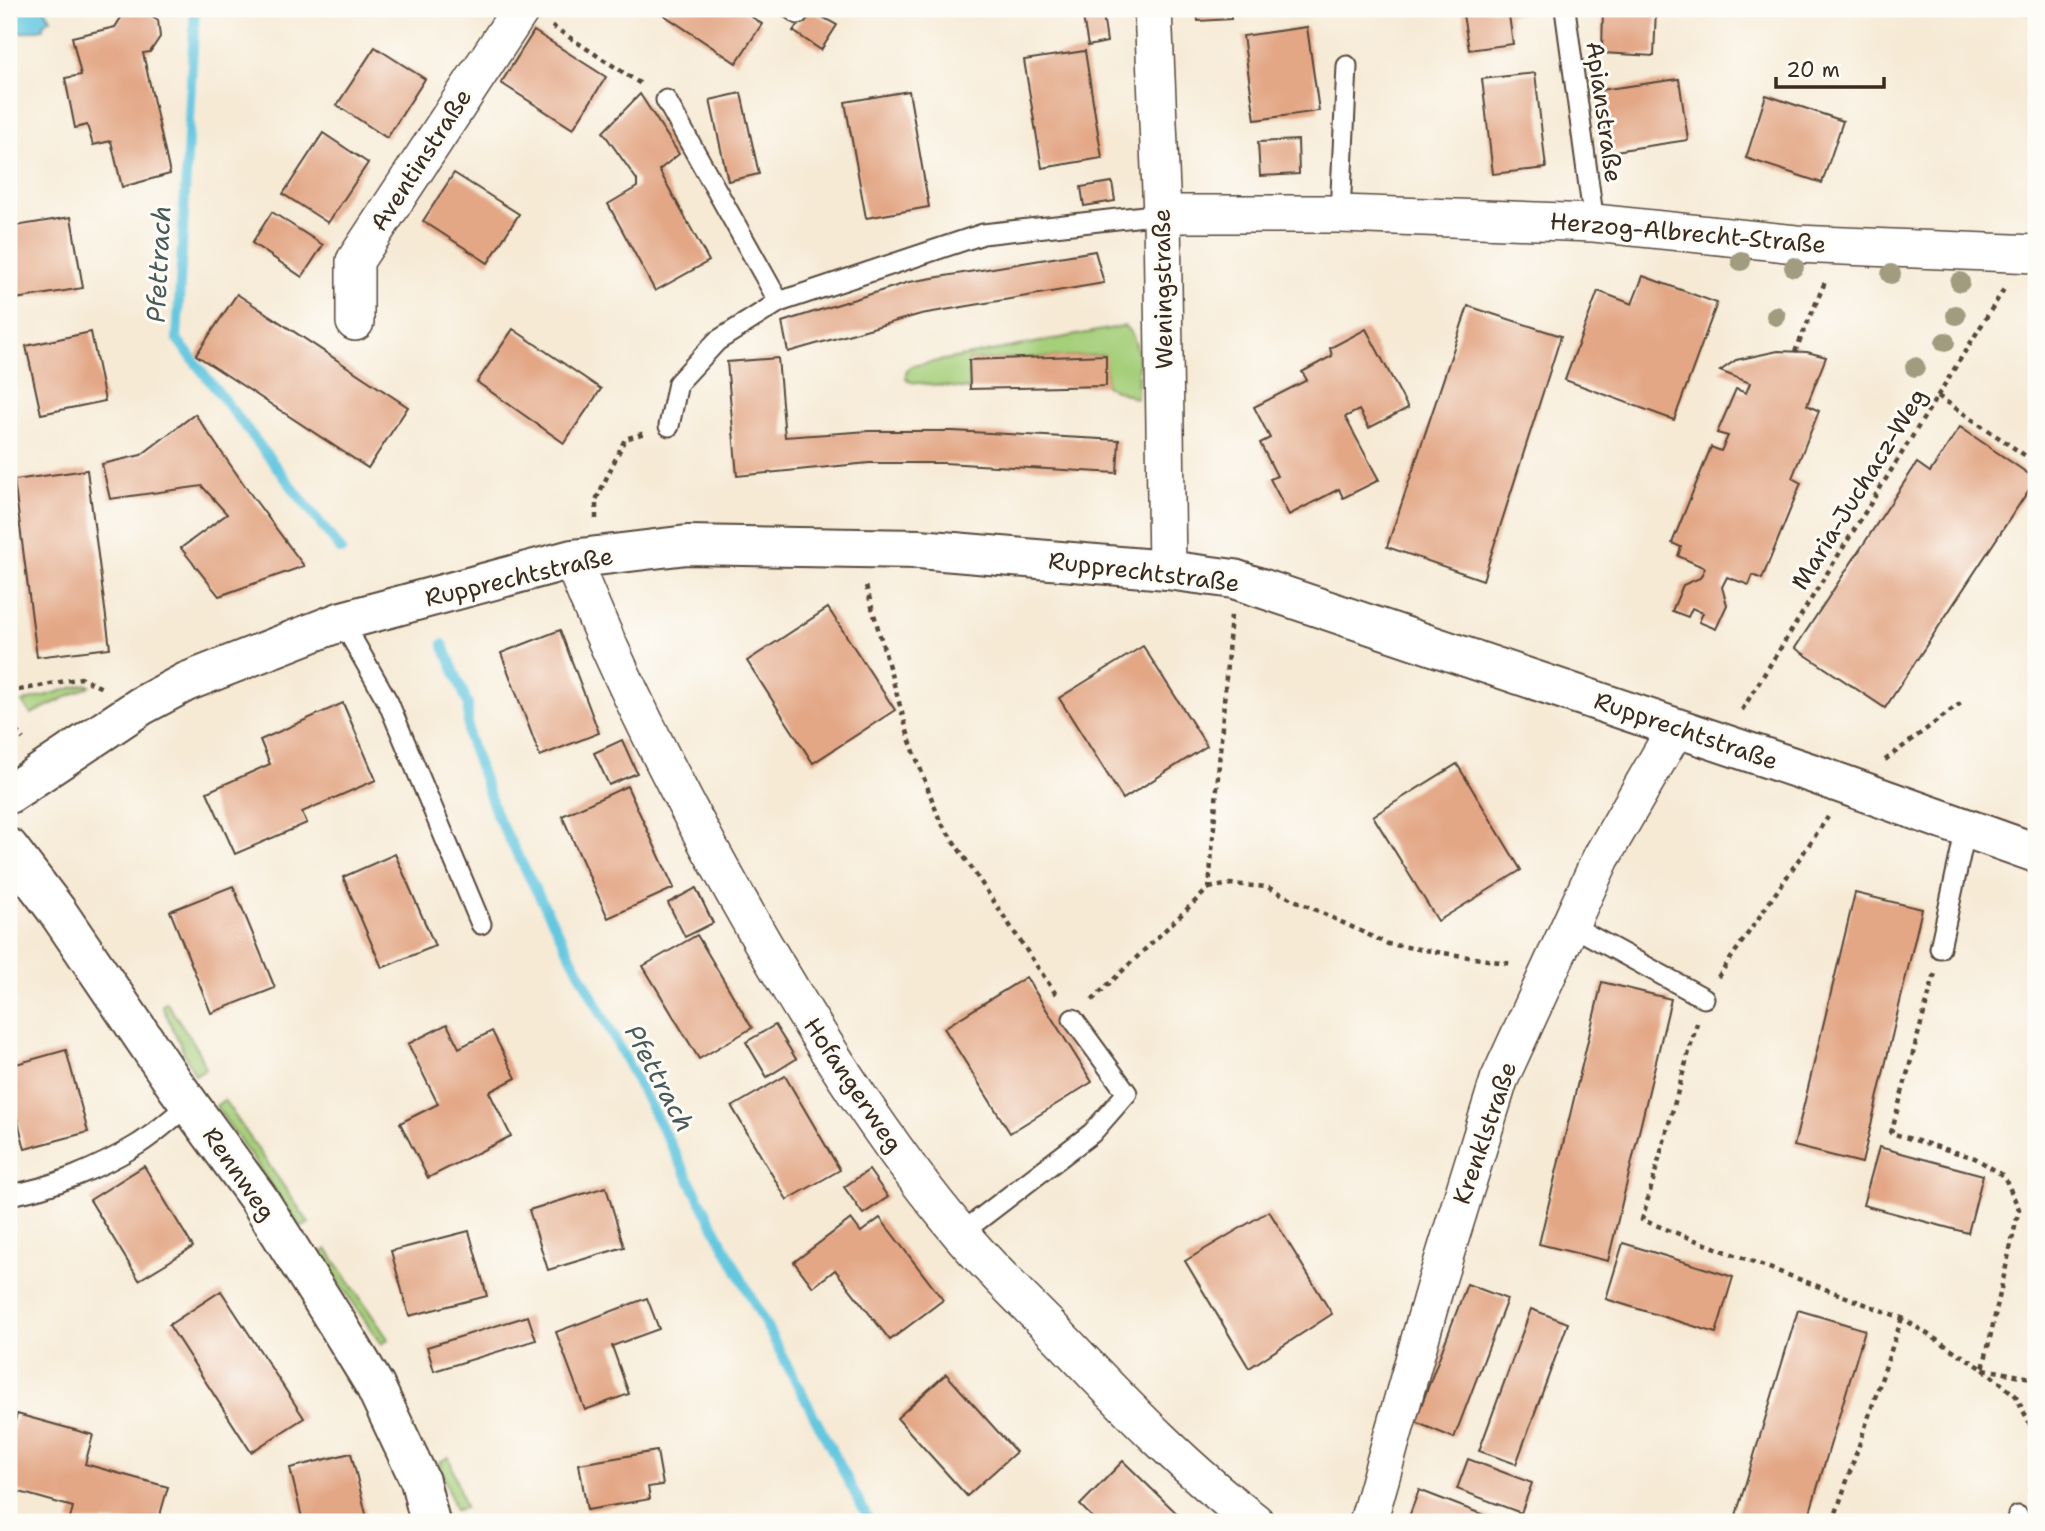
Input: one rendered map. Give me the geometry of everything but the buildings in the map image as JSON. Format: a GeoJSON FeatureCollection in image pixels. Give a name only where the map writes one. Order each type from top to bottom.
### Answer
{"type":"FeatureCollection","features":[{"type":"Feature","properties":{"kind":"main road","name":"Rupprechtstraße"},"geometry":{"type":"LineString","coordinates":[[9,794],[141,706],[186,682],[342,621],[584,557],[687,545],[919,549],[1167,570],[1234,579],[1850,786],[2036,853]]}},
{"type":"Feature","properties":{"kind":"main road","name":"Rennweg"},"geometry":{"type":"LineString","coordinates":[[9,848],[57,911],[189,1104],[258,1198],[375,1386],[420,1481],[430,1522]]}},
{"type":"Feature","properties":{"kind":"street","name":"Weningstraße"},"geometry":{"type":"LineString","coordinates":[[1153,9],[1161,214],[1167,570]]}},
{"type":"Feature","properties":{"kind":"street","name":"Aventinstraße"},"geometry":{"type":"LineString","coordinates":[[355,322],[355,261],[534,16]]}},
{"type":"Feature","properties":{"kind":"street","name":"Herzog-Albrecht-Straße"},"geometry":{"type":"LineString","coordinates":[[1161,214],[1340,214],[1594,223],[1796,244],[2031,253]]}},
{"type":"Feature","properties":{"kind":"street","name":"Hofangerweg"},"geometry":{"type":"LineString","coordinates":[[584,557],[605,642],[681,794],[811,1025],[879,1128],[960,1234],[1132,1412],[1213,1490],[1255,1522]]}},
{"type":"Feature","properties":{"kind":"street","name":"Krenklstraße"},"geometry":{"type":"LineString","coordinates":[[1368,1522],[1434,1290],[1499,1080],[1570,931],[1601,858],[1676,728]]}},
{"type":"Feature","properties":{"kind":"lane","name":"Apianstraße"},"geometry":{"type":"LineString","coordinates":[[1565,9],[1594,223]]}},
{"type":"Feature","properties":{"kind":"lane"},"geometry":{"type":"LineString","coordinates":[[1340,214],[1347,66]]}},
{"type":"Feature","properties":{"kind":"lane"},"geometry":{"type":"LineString","coordinates":[[666,100],[779,302]]}},
{"type":"Feature","properties":{"kind":"lane","name":"Herzog-Albrecht-Straße"},"geometry":{"type":"LineString","coordinates":[[669,426],[678,383],[717,341],[779,302],[983,234],[1161,214]]}},
{"type":"Feature","properties":{"kind":"lane"},"geometry":{"type":"LineString","coordinates":[[342,621],[387,702],[481,924]]}},
{"type":"Feature","properties":{"kind":"lane"},"geometry":{"type":"LineString","coordinates":[[1940,948],[1965,828]]}},
{"type":"Feature","properties":{"kind":"lane"},"geometry":{"type":"LineString","coordinates":[[1570,931],[1585,933],[1704,998]]}},
{"type":"Feature","properties":{"kind":"lane"},"geometry":{"type":"LineString","coordinates":[[960,1234],[1093,1133],[1127,1093],[1073,1019]]}},
{"type":"Feature","properties":{"kind":"lane"},"geometry":{"type":"LineString","coordinates":[[9,1195],[33,1191],[68,1178],[137,1145],[189,1104]]}},
{"type":"Feature","properties":{"kind":"path"},"geometry":{"type":"LineString","coordinates":[[534,16],[666,100]]}},
{"type":"Feature","properties":{"kind":"path"},"geometry":{"type":"LineString","coordinates":[[1795,352],[1840,246]]}},
{"type":"Feature","properties":{"kind":"path","name":"Maria-Juchacz-Weg"},"geometry":{"type":"LineString","coordinates":[[1722,743],[1938,396],[2031,253]]}},
{"type":"Feature","properties":{"kind":"path"},"geometry":{"type":"LineString","coordinates":[[1938,396],[2036,463]]}},
{"type":"Feature","properties":{"kind":"path"},"geometry":{"type":"LineString","coordinates":[[584,557],[596,500],[625,439],[669,426]]}},
{"type":"Feature","properties":{"kind":"path"},"geometry":{"type":"LineString","coordinates":[[855,548],[910,741],[940,821],[1073,1019],[1209,888],[1230,884],[1267,887],[1388,944],[1516,965],[1549,975]]}},
{"type":"Feature","properties":{"kind":"path"},"geometry":{"type":"LineString","coordinates":[[1209,888],[1234,579]]}},
{"type":"Feature","properties":{"kind":"path"},"geometry":{"type":"LineString","coordinates":[[9,692],[81,678],[141,706]]}},
{"type":"Feature","properties":{"kind":"path"},"geometry":{"type":"LineString","coordinates":[[1961,703],[1850,786],[1704,998],[1642,1220],[1902,1318],[1983,1369],[2016,1396],[2036,1437]]}},
{"type":"Feature","properties":{"kind":"path"},"geometry":{"type":"LineString","coordinates":[[1940,948],[1891,1133],[1975,1158],[2004,1176],[2019,1209],[1983,1369]]}},
{"type":"Feature","properties":{"kind":"path"},"geometry":{"type":"LineString","coordinates":[[1833,1522],[1902,1318]]}},
{"type":"Feature","properties":{"kind":"path"},"geometry":{"type":"LineString","coordinates":[[1983,1369],[2036,1379]]}},
{"type":"Feature","properties":{"kind":"path"},"geometry":{"type":"LineString","coordinates":[[704,1522],[740,1522]]}},
{"type":"Feature","properties":{"kind":"green space"},"geometry":{"type":"Polygon","coordinates":[[[1124,326],[1130,332],[1137,349],[1137,399],[1106,386],[1105,355],[969,360],[970,389],[911,382],[906,378],[906,372],[912,366],[1124,326]]]}},
{"type":"Feature","properties":{"kind":"green space"},"geometry":{"type":"Polygon","coordinates":[[[86,684],[90,686],[31,714],[22,702],[86,684]]]}},
{"type":"Feature","properties":{"kind":"green space"},"geometry":{"type":"Polygon","coordinates":[[[166,1002],[194,1043],[206,1069],[195,1075],[162,1006],[166,1002]]]}},
{"type":"Feature","properties":{"kind":"green space"},"geometry":{"type":"Polygon","coordinates":[[[224,1100],[309,1223],[301,1228],[216,1106],[224,1100]]]}},
{"type":"Feature","properties":{"kind":"green space"},"geometry":{"type":"Polygon","coordinates":[[[327,1249],[388,1339],[381,1344],[320,1254],[327,1249]]]}},
{"type":"Feature","properties":{"kind":"green space"},"geometry":{"type":"Polygon","coordinates":[[[449,1457],[465,1508],[455,1510],[439,1462],[449,1457]]]}},
{"type":"Feature","properties":{"kind":"water"},"geometry":{"type":"Polygon","coordinates":[[[45,9],[51,19],[43,24],[43,29],[9,35],[9,12],[45,9]]]}},
{"type":"Feature","properties":{"kind":"waterway","name":"Pfettrach"},"geometry":{"type":"LineString","coordinates":[[195,9],[177,339],[341,550]]}},
{"type":"Feature","properties":{"kind":"waterway","name":"Pfettrach"},"geometry":{"type":"LineString","coordinates":[[443,644],[468,704],[468,736],[497,816],[870,1522]]}}]}
